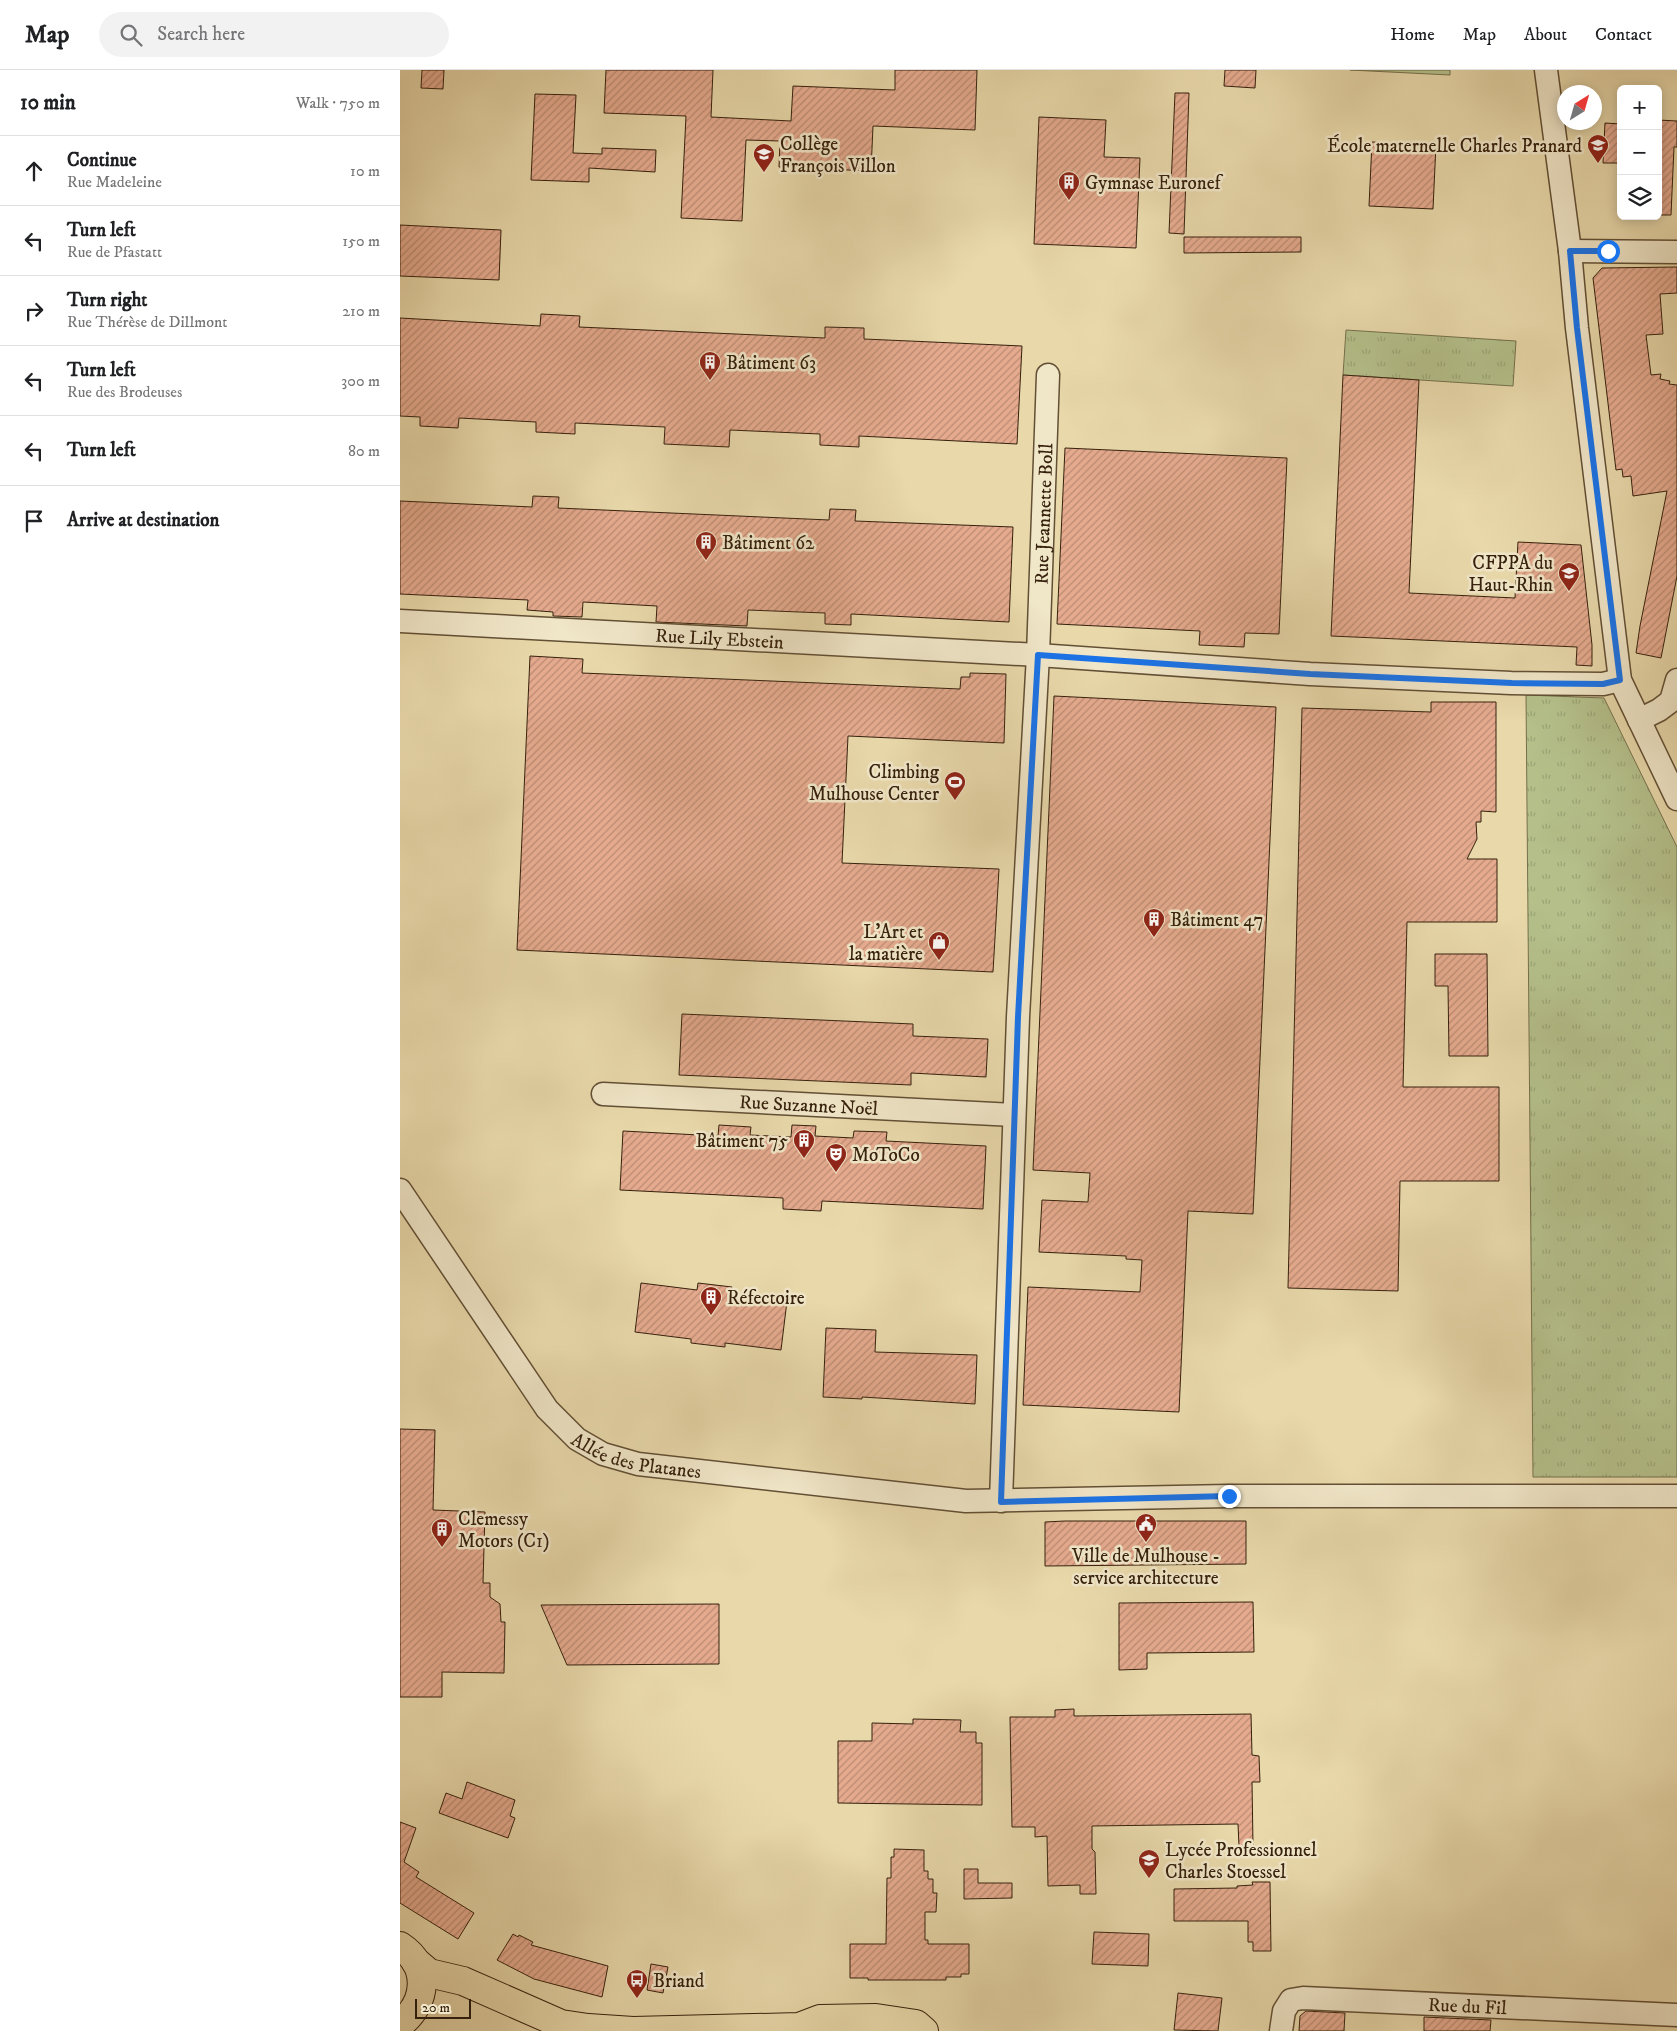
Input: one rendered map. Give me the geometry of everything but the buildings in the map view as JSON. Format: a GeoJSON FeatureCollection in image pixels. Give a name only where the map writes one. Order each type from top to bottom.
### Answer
{"type":"FeatureCollection","features":[{"type":"Feature","properties":{"kind":"main road"},"geometry":{"type":"LineString","coordinates":[[408,1954],[429,1973],[454,1978],[561,2024],[588,2028],[633,2030],[804,2029],[820,2019],[876,2018],[916,2024],[924,2031]]}},
{"type":"Feature","properties":{"kind":"main road"},"geometry":{"type":"LineString","coordinates":[[408,1954],[421,1976],[422,1991],[408,2019]]}},
{"type":"Feature","properties":{"kind":"main road"},"geometry":{"type":"LineString","coordinates":[[408,2019],[433,1996],[478,1988]]}},
{"type":"Feature","properties":{"kind":"street"},"geometry":{"type":"LineString","coordinates":[[1546,70],[1570,251],[1578,338],[1620,680],[1639,720],[1669,759],[1677,799]]}},
{"type":"Feature","properties":{"kind":"street"},"geometry":{"type":"LineString","coordinates":[[1570,251],[1677,252]]}},
{"type":"Feature","properties":{"kind":"street","name":"Rue Jeannette Boll"},"geometry":{"type":"LineString","coordinates":[[1001,1502],[1014,1115],[1038,655],[1048,375]]}},
{"type":"Feature","properties":{"kind":"street","name":"Rue Lily Ebstein"},"geometry":{"type":"LineString","coordinates":[[400,621],[1038,655],[1310,674],[1512,683],[1603,684],[1620,680]]}},
{"type":"Feature","properties":{"kind":"street"},"geometry":{"type":"LineString","coordinates":[[1639,720],[1660,710],[1672,701],[1677,680]]}},
{"type":"Feature","properties":{"kind":"street","name":"Rue Suzanne Noël"},"geometry":{"type":"LineString","coordinates":[[603,1094],[1014,1115]]}},
{"type":"Feature","properties":{"kind":"street","name":"Allée des Platanes"},"geometry":{"type":"LineString","coordinates":[[400,1190],[547,1409],[577,1439],[604,1454],[648,1465],[966,1502],[1229,1496],[1677,1496]]}},
{"type":"Feature","properties":{"kind":"street","name":"Rue du Fil"},"geometry":{"type":"LineString","coordinates":[[1281,2031],[1284,2011],[1291,2000],[1303,1998],[1677,2015]]}},
{"type":"Feature","properties":{"kind":"green space"},"geometry":{"type":"Polygon","coordinates":[[[1350,70],[1450,70],[1450,75],[1350,70]]]}},
{"type":"Feature","properties":{"kind":"green space"},"geometry":{"type":"Polygon","coordinates":[[[1346,330],[1516,341],[1513,386],[1343,375],[1346,330]]]}},
{"type":"Feature","properties":{"kind":"green space"},"geometry":{"type":"Polygon","coordinates":[[[1526,695],[1604,698],[1677,847],[1677,1477],[1533,1477],[1526,695]]]}},
{"type":"Feature","properties":{"kind":"place","name":"École maternelle Charles Pranard"},"geometry":{"type":"Point","coordinates":[1598,164]}},
{"type":"Feature","properties":{"kind":"place","name":"Collège François Villon"},"geometry":{"type":"Point","coordinates":[764,173]}},
{"type":"Feature","properties":{"kind":"place","name":"Gymnase Euronef"},"geometry":{"type":"Point","coordinates":[1069,201]}},
{"type":"Feature","properties":{"kind":"place","name":"Bâtiment 63"},"geometry":{"type":"Point","coordinates":[710,381]}},
{"type":"Feature","properties":{"kind":"place","name":"Bâtiment 62"},"geometry":{"type":"Point","coordinates":[706,561]}},
{"type":"Feature","properties":{"kind":"place","name":"CFPPA du Haut-Rhin"},"geometry":{"type":"Point","coordinates":[1569,592]}},
{"type":"Feature","properties":{"kind":"place","name":"Climbing Mulhouse Center"},"geometry":{"type":"Point","coordinates":[955,801]}},
{"type":"Feature","properties":{"kind":"place","name":"Bâtiment 47"},"geometry":{"type":"Point","coordinates":[1154,938]}},
{"type":"Feature","properties":{"kind":"place","name":"L'Art et la matière"},"geometry":{"type":"Point","coordinates":[939,961]}},
{"type":"Feature","properties":{"kind":"place","name":"Bâtiment 75"},"geometry":{"type":"Point","coordinates":[804,1159]}},
{"type":"Feature","properties":{"kind":"place","name":"MoToCo"},"geometry":{"type":"Point","coordinates":[836,1173]}},
{"type":"Feature","properties":{"kind":"place","name":"Réfectoire"},"geometry":{"type":"Point","coordinates":[711,1316]}},
{"type":"Feature","properties":{"kind":"place","name":"Ville de Mulhouse - service architecture"},"geometry":{"type":"Point","coordinates":[1146,1543]}},
{"type":"Feature","properties":{"kind":"place","name":"Clemessy Motors (C1)"},"geometry":{"type":"Point","coordinates":[442,1548]}},
{"type":"Feature","properties":{"kind":"place","name":"Lycée Professionnel Charles Stoessel"},"geometry":{"type":"Point","coordinates":[1149,1879]}},
{"type":"Feature","properties":{"kind":"place","name":"Briand"},"geometry":{"type":"Point","coordinates":[637,1999]}},
{"type":"Feature","properties":{"kind":"route"},"geometry":{"type":"LineString","coordinates":[[1229,1496],[1001,1502],[1018,1017],[1038,655],[1310,674],[1512,683],[1603,684],[1620,680],[1577,328],[1570,251],[1608,251]]}}]}
